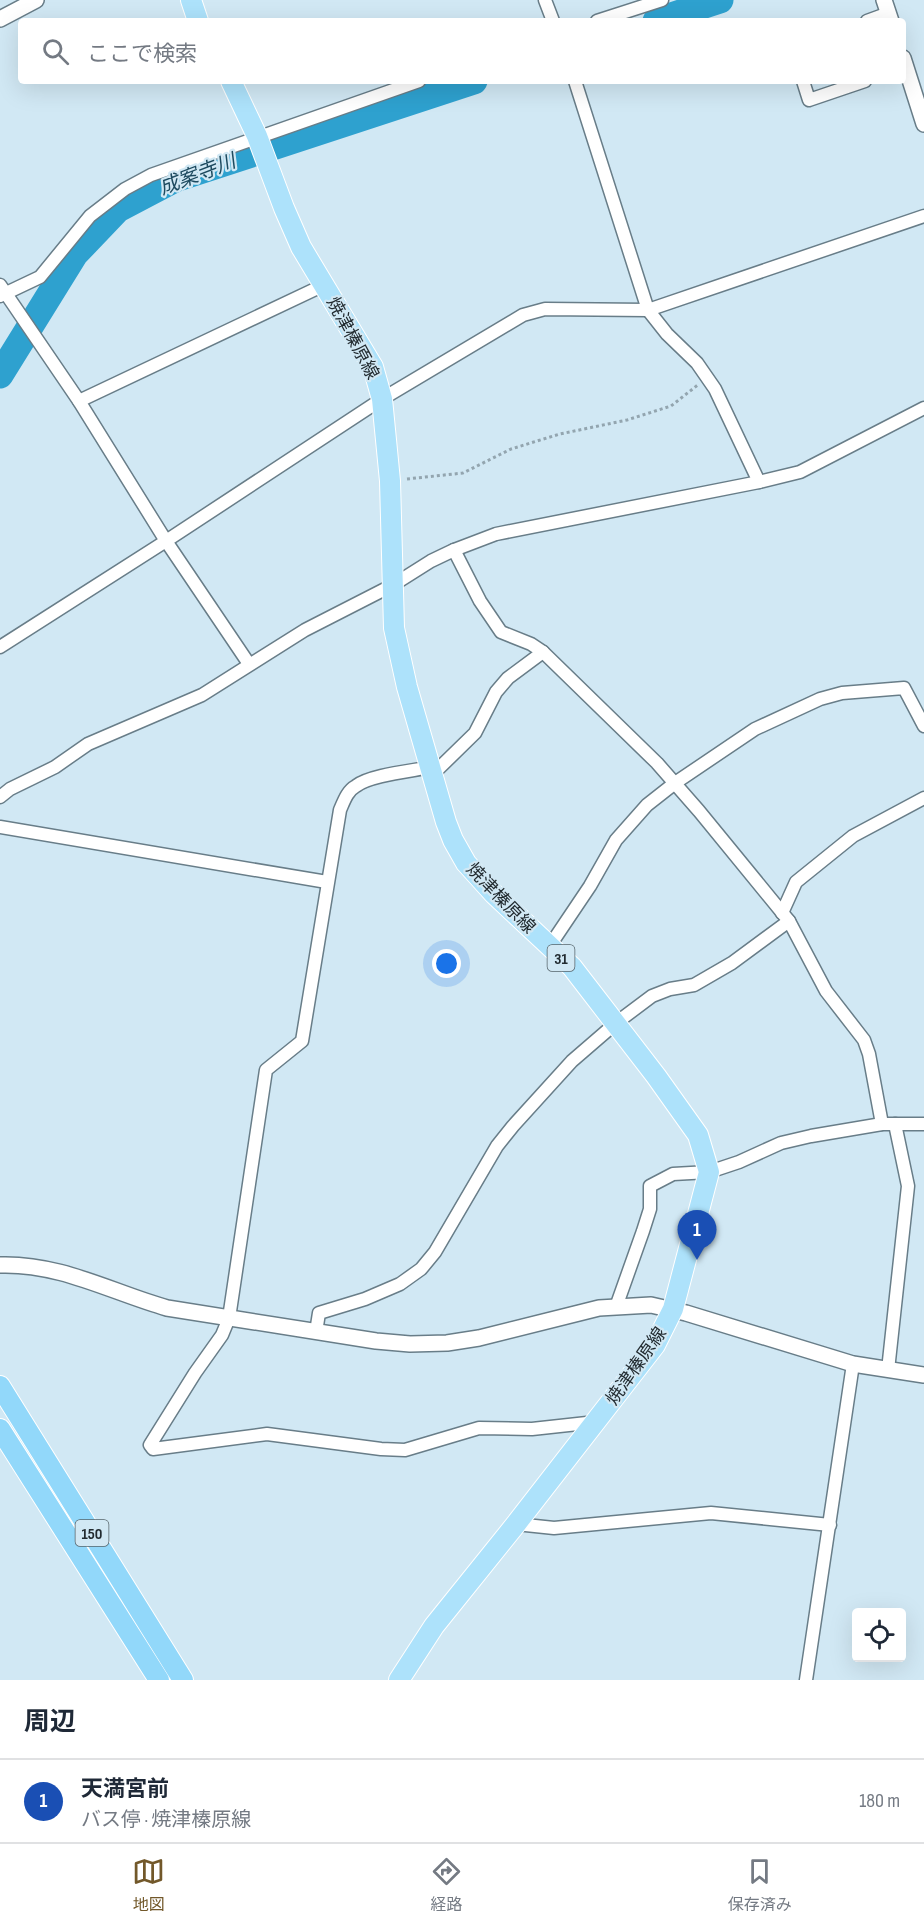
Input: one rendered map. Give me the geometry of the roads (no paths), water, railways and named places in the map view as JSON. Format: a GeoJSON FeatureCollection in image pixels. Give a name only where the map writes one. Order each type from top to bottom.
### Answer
{"type":"FeatureCollection","features":[{"type":"Feature","properties":{"kind":"highway","name":"150"},"geometry":{"type":"LineString","coordinates":[[0,1386],[183,1680]]}},
{"type":"Feature","properties":{"kind":"highway","name":"150"},"geometry":{"type":"LineString","coordinates":[[0,1429],[159,1680]]}},
{"type":"Feature","properties":{"kind":"main road"},"geometry":{"type":"LineString","coordinates":[[191,0],[197,18]]}},
{"type":"Feature","properties":{"kind":"main road","name":"焼津榛原線"},"geometry":{"type":"LineString","coordinates":[[232,84],[258,138],[269,171],[301,247],[373,367],[382,399],[390,481],[396,638],[407,687],[453,840],[466,863],[494,894],[572,968],[616,1023],[698,1135],[709,1172],[673,1309],[656,1345],[434,1626],[399,1680]]}},
{"type":"Feature","properties":{"kind":"street"},"geometry":{"type":"LineString","coordinates":[[0,19],[36,0]]}},
{"type":"Feature","properties":{"kind":"street"},"geometry":{"type":"LineString","coordinates":[[545,0],[552,18]]}},
{"type":"Feature","properties":{"kind":"street"},"geometry":{"type":"LineString","coordinates":[[606,18],[662,0]]}},
{"type":"Feature","properties":{"kind":"street"},"geometry":{"type":"LineString","coordinates":[[873,18],[888,11]]}},
{"type":"Feature","properties":{"kind":"street"},"geometry":{"type":"LineString","coordinates":[[906,71],[924,124]]}},
{"type":"Feature","properties":{"kind":"street"},"geometry":{"type":"LineString","coordinates":[[249,664],[166,541],[40,342],[2,291],[40,277],[90,216],[125,189],[151,175],[411,84]]}},
{"type":"Feature","properties":{"kind":"street"},"geometry":{"type":"LineString","coordinates":[[576,84],[648,310],[667,334],[697,363],[715,389],[759,482]]}},
{"type":"Feature","properties":{"kind":"street"},"geometry":{"type":"LineString","coordinates":[[804,84],[809,99],[856,84]]}},
{"type":"Feature","properties":{"kind":"street"},"geometry":{"type":"LineString","coordinates":[[0,647],[382,399],[523,315],[545,309],[648,310],[924,216]]}},
{"type":"Feature","properties":{"kind":"street"},"geometry":{"type":"LineString","coordinates":[[79,401],[324,285]]}},
{"type":"Feature","properties":{"kind":"street"},"geometry":{"type":"LineString","coordinates":[[0,797],[10,789],[55,767],[88,744],[202,695],[305,630],[393,585],[431,561],[454,550],[496,534],[800,472],[924,408]]}},
{"type":"Feature","properties":{"kind":"street"},"geometry":{"type":"LineString","coordinates":[[454,550],[480,601],[501,632],[531,644],[543,652],[657,763],[785,917],[826,991],[864,1040],[869,1054],[882,1124]]}},
{"type":"Feature","properties":{"kind":"street"},"geometry":{"type":"LineString","coordinates":[[543,652],[508,678],[496,692],[475,733],[431,771],[376,778],[356,785],[346,796],[340,810],[327,882],[303,1041],[266,1070],[229,1318],[222,1335],[160,1426],[150,1445],[153,1449],[267,1434],[405,1450],[479,1428],[532,1429],[596,1422]]}},
{"type":"Feature","properties":{"kind":"street"},"geometry":{"type":"LineString","coordinates":[[549,946],[590,886],[616,840],[647,805],[675,783],[755,729],[820,699],[842,693],[904,688],[924,726]]}},
{"type":"Feature","properties":{"kind":"street"},"geometry":{"type":"LineString","coordinates":[[316,1332],[319,1313],[365,1299],[400,1284],[421,1269],[435,1252],[497,1146],[572,1061],[652,996],[694,985],[732,963],[785,917],[796,882],[853,836],[924,798]]}},
{"type":"Feature","properties":{"kind":"street"},"geometry":{"type":"LineString","coordinates":[[0,827],[327,882]]}},
{"type":"Feature","properties":{"kind":"street"},"geometry":{"type":"LineString","coordinates":[[616,1307],[644,1231],[650,1209],[650,1186],[673,1174],[709,1172],[739,1162],[781,1143],[882,1124],[924,1125]]}},
{"type":"Feature","properties":{"kind":"street"},"geometry":{"type":"LineString","coordinates":[[888,1370],[908,1186],[895,1124]]}},
{"type":"Feature","properties":{"kind":"street"},"geometry":{"type":"LineString","coordinates":[[0,1265],[18,1264],[43,1267],[76,1276],[141,1301],[167,1308],[376,1341],[410,1344],[479,1338],[599,1308],[651,1305],[673,1309],[853,1364],[924,1375]]}},
{"type":"Feature","properties":{"kind":"street"},"geometry":{"type":"LineString","coordinates":[[806,1680],[853,1364]]}},
{"type":"Feature","properties":{"kind":"street"},"geometry":{"type":"LineString","coordinates":[[516,1524],[554,1528],[711,1514],[830,1525]]}},
{"type":"Feature","properties":{"kind":"waterway","name":"成案寺川"},"geometry":{"type":"LineString","coordinates":[[665,18],[720,0]]}},
{"type":"Feature","properties":{"kind":"waterway","name":"成案寺川"},"geometry":{"type":"LineString","coordinates":[[0,375],[75,254],[118,209],[175,179],[465,84]]}},
{"type":"Feature","properties":{"kind":"place","name":"天満宮前"},"geometry":{"type":"Point","coordinates":[697,1260]}}]}
